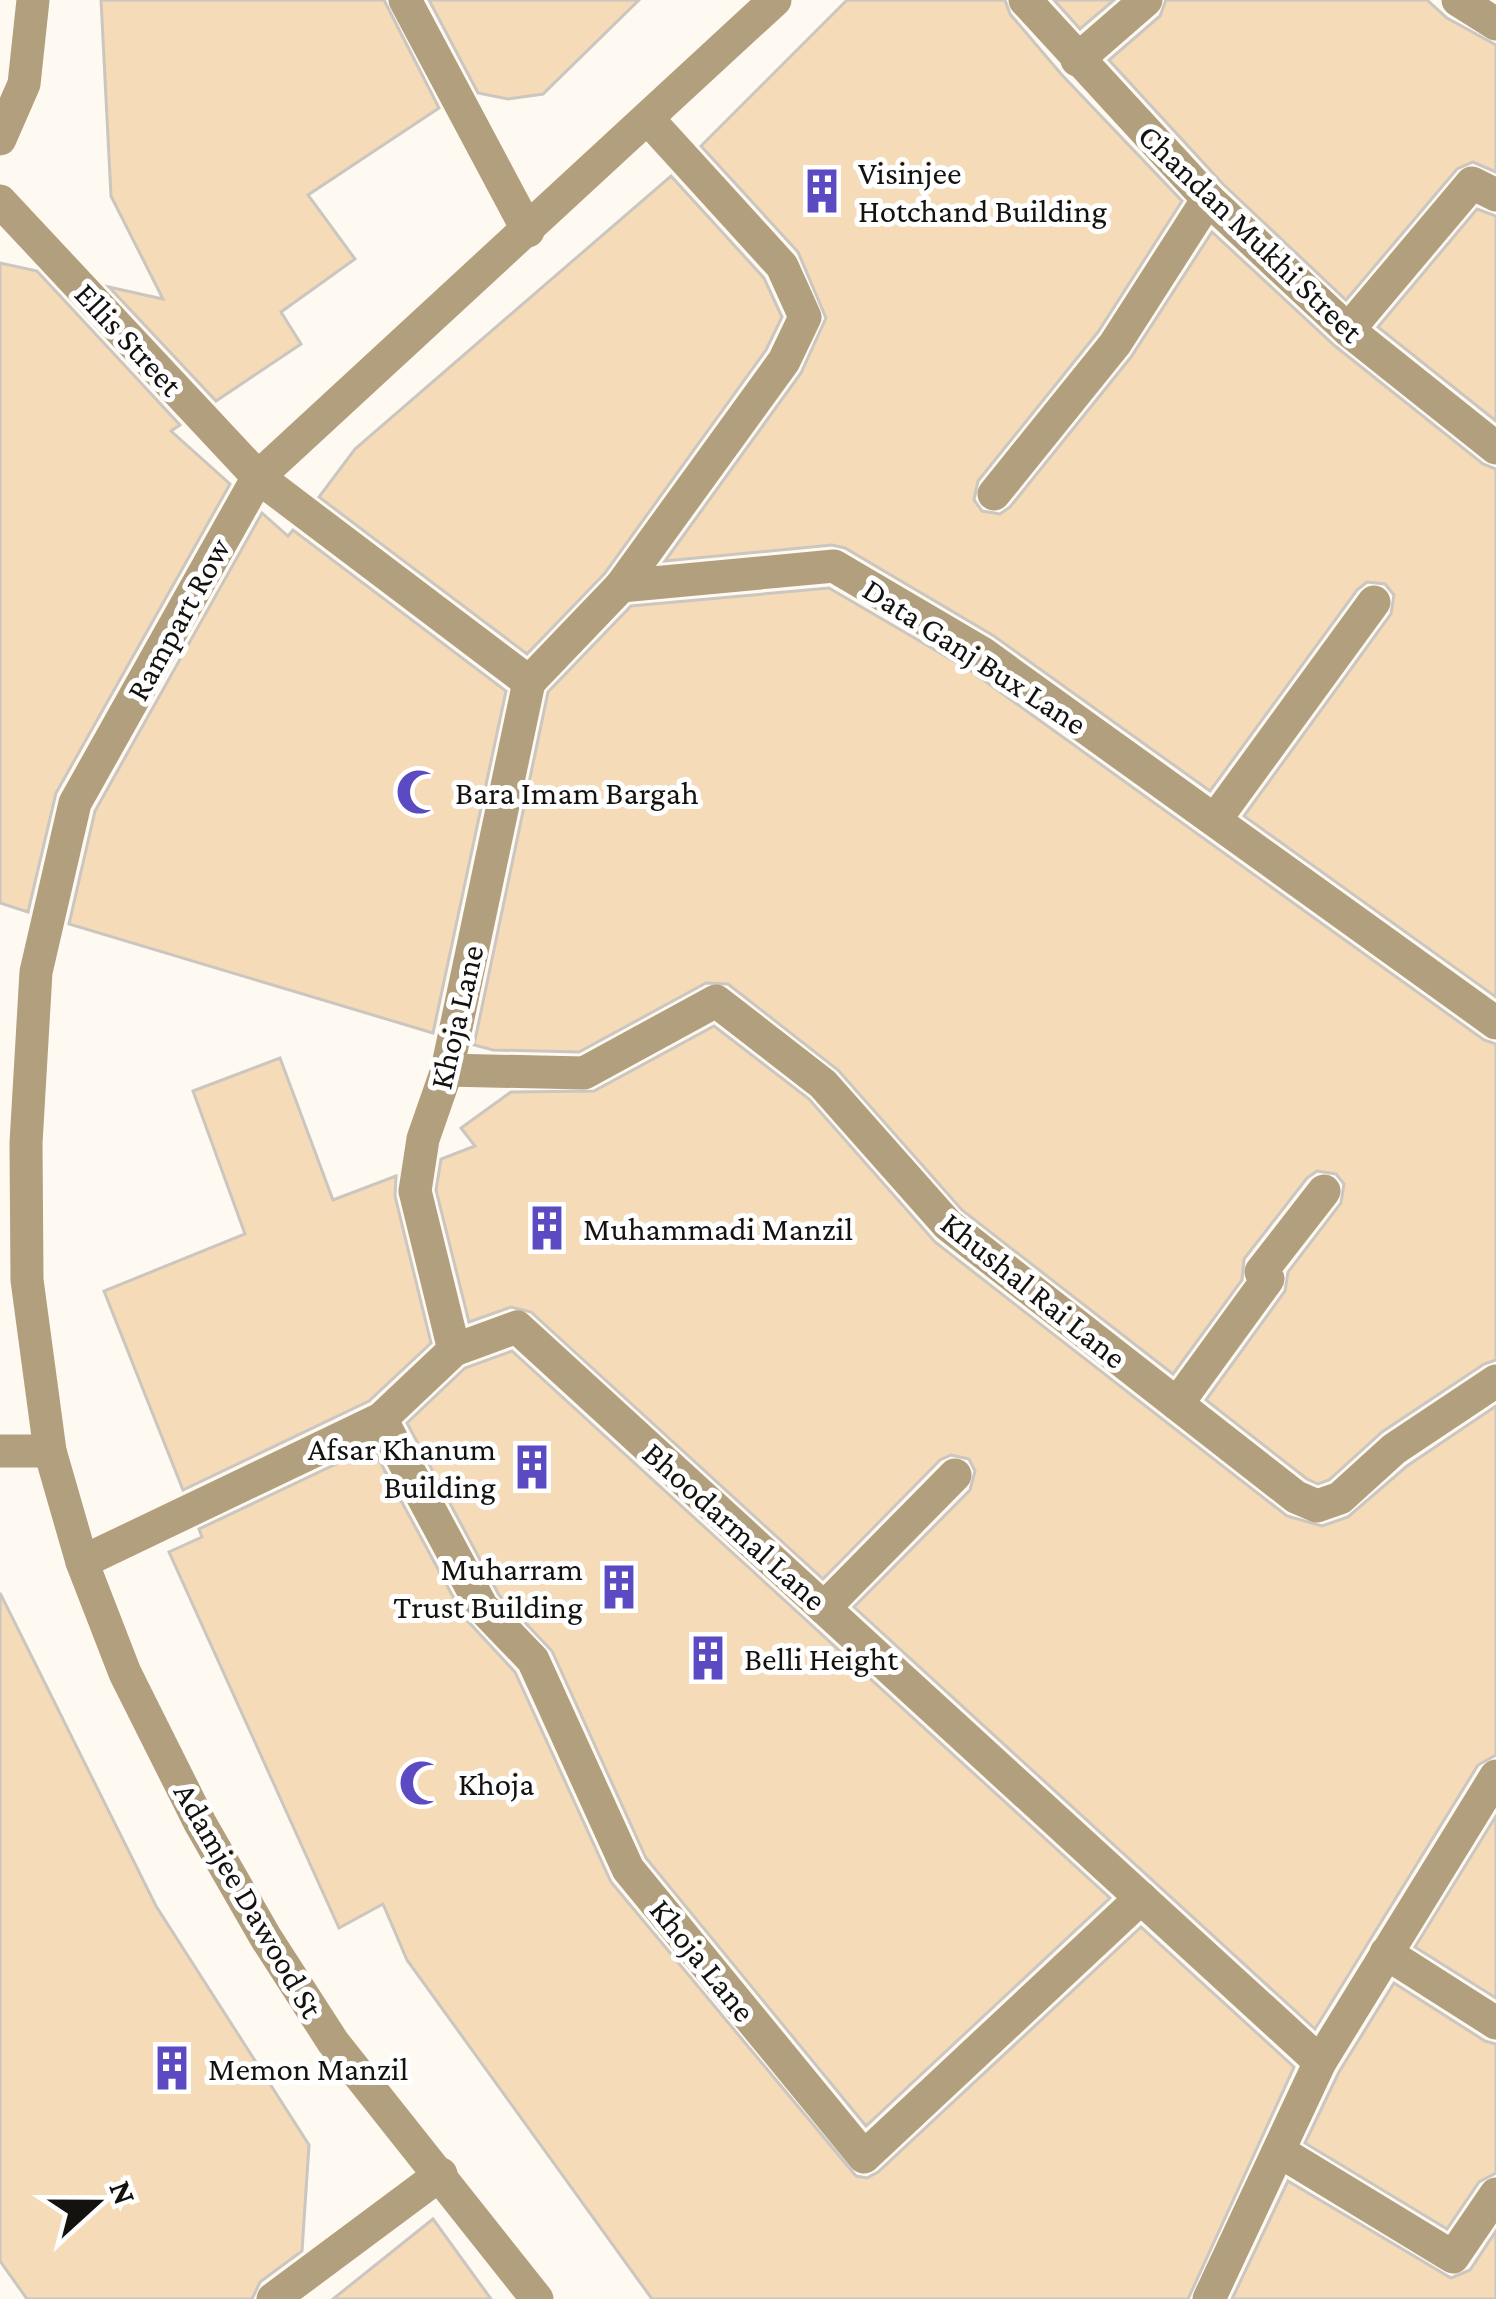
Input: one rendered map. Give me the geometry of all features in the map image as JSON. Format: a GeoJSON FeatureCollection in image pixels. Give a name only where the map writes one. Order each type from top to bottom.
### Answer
{"type":"FeatureCollection","features":[{"type":"Feature","properties":{"kind":"street"},"geometry":{"type":"LineString","coordinates":[[0,139],[24,84],[33,0]]}},
{"type":"Feature","properties":{"kind":"street"},"geometry":{"type":"LineString","coordinates":[[405,0],[528,231]]}},
{"type":"Feature","properties":{"kind":"street","name":"Rampart Row"},"geometry":{"type":"LineString","coordinates":[[50,1451],[27,1280],[26,1143],[36,972],[75,802],[258,477],[776,0]]}},
{"type":"Feature","properties":{"kind":"street","name":"Chandan Mukhi Street"},"geometry":{"type":"LineString","coordinates":[[1025,0],[1208,200],[1348,330],[1496,448]]}},
{"type":"Feature","properties":{"kind":"street"},"geometry":{"type":"LineString","coordinates":[[1077,60],[1146,0]]}},
{"type":"Feature","properties":{"kind":"street"},"geometry":{"type":"LineString","coordinates":[[1458,0],[1496,24]]}},
{"type":"Feature","properties":{"kind":"street"},"geometry":{"type":"LineString","coordinates":[[258,477],[529,682],[621,586],[784,361],[805,317],[782,266],[649,120]]}},
{"type":"Feature","properties":{"kind":"street"},"geometry":{"type":"LineString","coordinates":[[1348,330],[1472,183],[1496,195]]}},
{"type":"Feature","properties":{"kind":"street"},"geometry":{"type":"LineString","coordinates":[[994,494],[1115,344],[1208,200]]}},
{"type":"Feature","properties":{"kind":"street","name":"Ellis Street"},"geometry":{"type":"LineString","coordinates":[[0,201],[258,477]]}},
{"type":"Feature","properties":{"kind":"street","name":"Data Ganj Bux Lane"},"geometry":{"type":"LineString","coordinates":[[621,586],[834,566],[982,653],[1496,1023]]}},
{"type":"Feature","properties":{"kind":"street"},"geometry":{"type":"LineString","coordinates":[[1214,820],[1374,602]]}},
{"type":"Feature","properties":{"kind":"street","name":"Khoja Lane"},"geometry":{"type":"LineString","coordinates":[[454,1350],[415,1191],[423,1139],[447,1070],[529,682]]}},
{"type":"Feature","properties":{"kind":"street","name":"Khushal Rai Lane"},"geometry":{"type":"LineString","coordinates":[[447,1070],[584,1073],[716,1000],[823,1084],[948,1225],[1296,1497],[1317,1506],[1340,1498],[1394,1449],[1496,1381]]}},
{"type":"Feature","properties":{"kind":"street"},"geometry":{"type":"LineString","coordinates":[[1177,1403],[1268,1279],[1261,1272],[1324,1191]]}},
{"type":"Feature","properties":{"kind":"street","name":"Bhoodarmal Lane"},"geometry":{"type":"LineString","coordinates":[[82,1562],[381,1419],[454,1350],[517,1327],[1321,2062]]}},
{"type":"Feature","properties":{"kind":"street","name":"Khoja Lane"},"geometry":{"type":"LineString","coordinates":[[381,1419],[482,1607],[533,1660],[628,1870],[864,2157],[1141,1898]]}},
{"type":"Feature","properties":{"kind":"street"},"geometry":{"type":"LineString","coordinates":[[0,1451],[50,1451]]}},
{"type":"Feature","properties":{"kind":"street","name":"Adamjee Dawood St"},"geometry":{"type":"LineString","coordinates":[[50,1451],[82,1562],[125,1673],[200,1822],[266,1938],[388,2116],[441,2174],[537,2299]]}},
{"type":"Feature","properties":{"kind":"street"},"geometry":{"type":"LineString","coordinates":[[824,1608],[955,1475]]}},
{"type":"Feature","properties":{"kind":"street"},"geometry":{"type":"LineString","coordinates":[[1209,2299],[1321,2062],[1496,1776]]}},
{"type":"Feature","properties":{"kind":"street"},"geometry":{"type":"LineString","coordinates":[[1386,1952],[1496,2024]]}},
{"type":"Feature","properties":{"kind":"street"},"geometry":{"type":"LineString","coordinates":[[1279,2151],[1453,2257],[1496,2194]]}},
{"type":"Feature","properties":{"kind":"street"},"geometry":{"type":"LineString","coordinates":[[273,2299],[441,2174]]}},
{"type":"Feature","properties":{"kind":"building"},"geometry":{"type":"Polygon","coordinates":[[[101,0],[384,0],[439,108],[308,195],[355,259],[281,312],[301,344],[216,401],[109,287],[163,299],[111,196],[101,0]]]}},
{"type":"Feature","properties":{"kind":"building"},"geometry":{"type":"Polygon","coordinates":[[[429,0],[639,0],[543,94],[508,99],[478,93],[429,0]]]}},
{"type":"Feature","properties":{"kind":"building"},"geometry":{"type":"Polygon","coordinates":[[[847,0],[1005,0],[1010,14],[1062,75],[1182,201],[1098,332],[978,481],[974,500],[982,511],[1000,514],[1010,507],[1131,357],[1212,232],[1335,346],[1483,464],[1496,469],[1496,997],[1244,816],[1391,614],[1394,595],[1385,584],[1367,582],[1357,590],[1210,791],[994,636],[845,548],[832,545],[665,561],[801,373],[826,318],[798,252],[701,146],[847,0]]]}},
{"type":"Feature","properties":{"kind":"building"},"geometry":{"type":"Polygon","coordinates":[[[1054,0],[1114,0],[1080,29],[1054,0]]]}},
{"type":"Feature","properties":{"kind":"building"},"geometry":{"type":"Polygon","coordinates":[[[1166,0],[1427,0],[1447,18],[1496,45],[1496,172],[1473,162],[1457,169],[1346,300],[1223,184],[1109,60],[1160,16],[1166,0]]]}},
{"type":"Feature","properties":{"kind":"building"},"geometry":{"type":"Polygon","coordinates":[[[671,176],[764,278],[782,317],[766,350],[605,573],[527,654],[319,497],[355,449],[671,176]]]}},
{"type":"Feature","properties":{"kind":"building"},"geometry":{"type":"Polygon","coordinates":[[[1477,209],[1496,216],[1496,421],[1378,327],[1477,209]]]}},
{"type":"Feature","properties":{"kind":"building"},"geometry":{"type":"Polygon","coordinates":[[[0,263],[37,271],[180,425],[171,431],[230,484],[56,793],[28,912],[0,903],[0,263]]]}},
{"type":"Feature","properties":{"kind":"building"},"geometry":{"type":"Polygon","coordinates":[[[262,513],[288,536],[293,530],[506,691],[433,1033],[69,924],[95,811],[262,513]]]}},
{"type":"Feature","properties":{"kind":"building"},"geometry":{"type":"Polygon","coordinates":[[[829,588],[971,671],[1484,1040],[1496,1044],[1496,1360],[1382,1432],[1329,1480],[1318,1484],[1307,1479],[1206,1400],[1285,1291],[1288,1272],[1341,1203],[1344,1184],[1336,1174],[1317,1171],[1307,1178],[1244,1259],[1242,1280],[1173,1374],[962,1210],[838,1070],[728,984],[706,983],[579,1052],[493,1050],[474,1045],[548,692],[631,606],[829,588]]]}},
{"type":"Feature","properties":{"kind":"building"},"geometry":{"type":"Polygon","coordinates":[[[714,1026],[809,1099],[935,1242],[1287,1516],[1322,1526],[1348,1517],[1407,1466],[1496,1406],[1496,1755],[1478,1765],[1315,2029],[854,1607],[970,1490],[975,1471],[969,1459],[951,1455],[940,1460],[823,1579],[531,1312],[511,1307],[469,1322],[436,1190],[441,1159],[475,1146],[461,1128],[511,1092],[594,1091],[714,1026]]]}},
{"type":"Feature","properties":{"kind":"building"},"geometry":{"type":"Polygon","coordinates":[[[280,1058],[333,1200],[396,1176],[395,1196],[431,1343],[369,1401],[183,1490],[104,1291],[245,1234],[193,1091],[280,1058]]]}},
{"type":"Feature","properties":{"kind":"building"},"geometry":{"type":"Polygon","coordinates":[[[512,1351],[1110,1898],[866,2126],[646,1858],[552,1651],[499,1595],[407,1423],[465,1368],[512,1351]]]}},
{"type":"Feature","properties":{"kind":"building"},"geometry":{"type":"Polygon","coordinates":[[[372,1447],[464,1617],[515,1672],[611,1882],[856,2176],[867,2178],[878,2172],[1141,1927],[1294,2067],[1188,2299],[652,2299],[407,1960],[383,1904],[339,1928],[169,1552],[202,1537],[199,1529],[372,1447]]]}},
{"type":"Feature","properties":{"kind":"building"},"geometry":{"type":"Polygon","coordinates":[[[0,1593],[156,1906],[309,2145],[302,2251],[260,2282],[252,2299],[27,2299],[0,2261],[0,1593]]]}},
{"type":"Feature","properties":{"kind":"building"},"geometry":{"type":"Polygon","coordinates":[[[1496,1816],[1496,1998],[1415,1947],[1496,1816]]]}},
{"type":"Feature","properties":{"kind":"building"},"geometry":{"type":"Polygon","coordinates":[[[1394,1983],[1496,2044],[1496,2173],[1479,2182],[1447,2229],[1305,2143],[1339,2072],[1394,1983]]]}},
{"type":"Feature","properties":{"kind":"building"},"geometry":{"type":"Polygon","coordinates":[[[1288,2181],[1451,2278],[1470,2270],[1496,2231],[1496,2299],[1232,2299],[1288,2181]]]}},
{"type":"Feature","properties":{"kind":"building"},"geometry":{"type":"Polygon","coordinates":[[[433,2219],[491,2299],[333,2299],[433,2219]]]}},
{"type":"Feature","properties":{"kind":"place","name":"Visinjee Hotchand Building"},"geometry":{"type":"Point","coordinates":[822,191]}},
{"type":"Feature","properties":{"kind":"place","name":"Bara Imam Bargah"},"geometry":{"type":"Point","coordinates":[419,792]}},
{"type":"Feature","properties":{"kind":"place","name":"Muhammadi Manzil"},"geometry":{"type":"Point","coordinates":[547,1228]}},
{"type":"Feature","properties":{"kind":"place","name":"Afsar Khanum Building"},"geometry":{"type":"Point","coordinates":[532,1467]}},
{"type":"Feature","properties":{"kind":"place","name":"Muharram Trust Building"},"geometry":{"type":"Point","coordinates":[619,1587]}},
{"type":"Feature","properties":{"kind":"place","name":"Belli Height"},"geometry":{"type":"Point","coordinates":[708,1658]}},
{"type":"Feature","properties":{"kind":"place","name":"Khoja"},"geometry":{"type":"Point","coordinates":[422,1783]}},
{"type":"Feature","properties":{"kind":"place","name":"Memon Manzil"},"geometry":{"type":"Point","coordinates":[172,2068]}}]}
